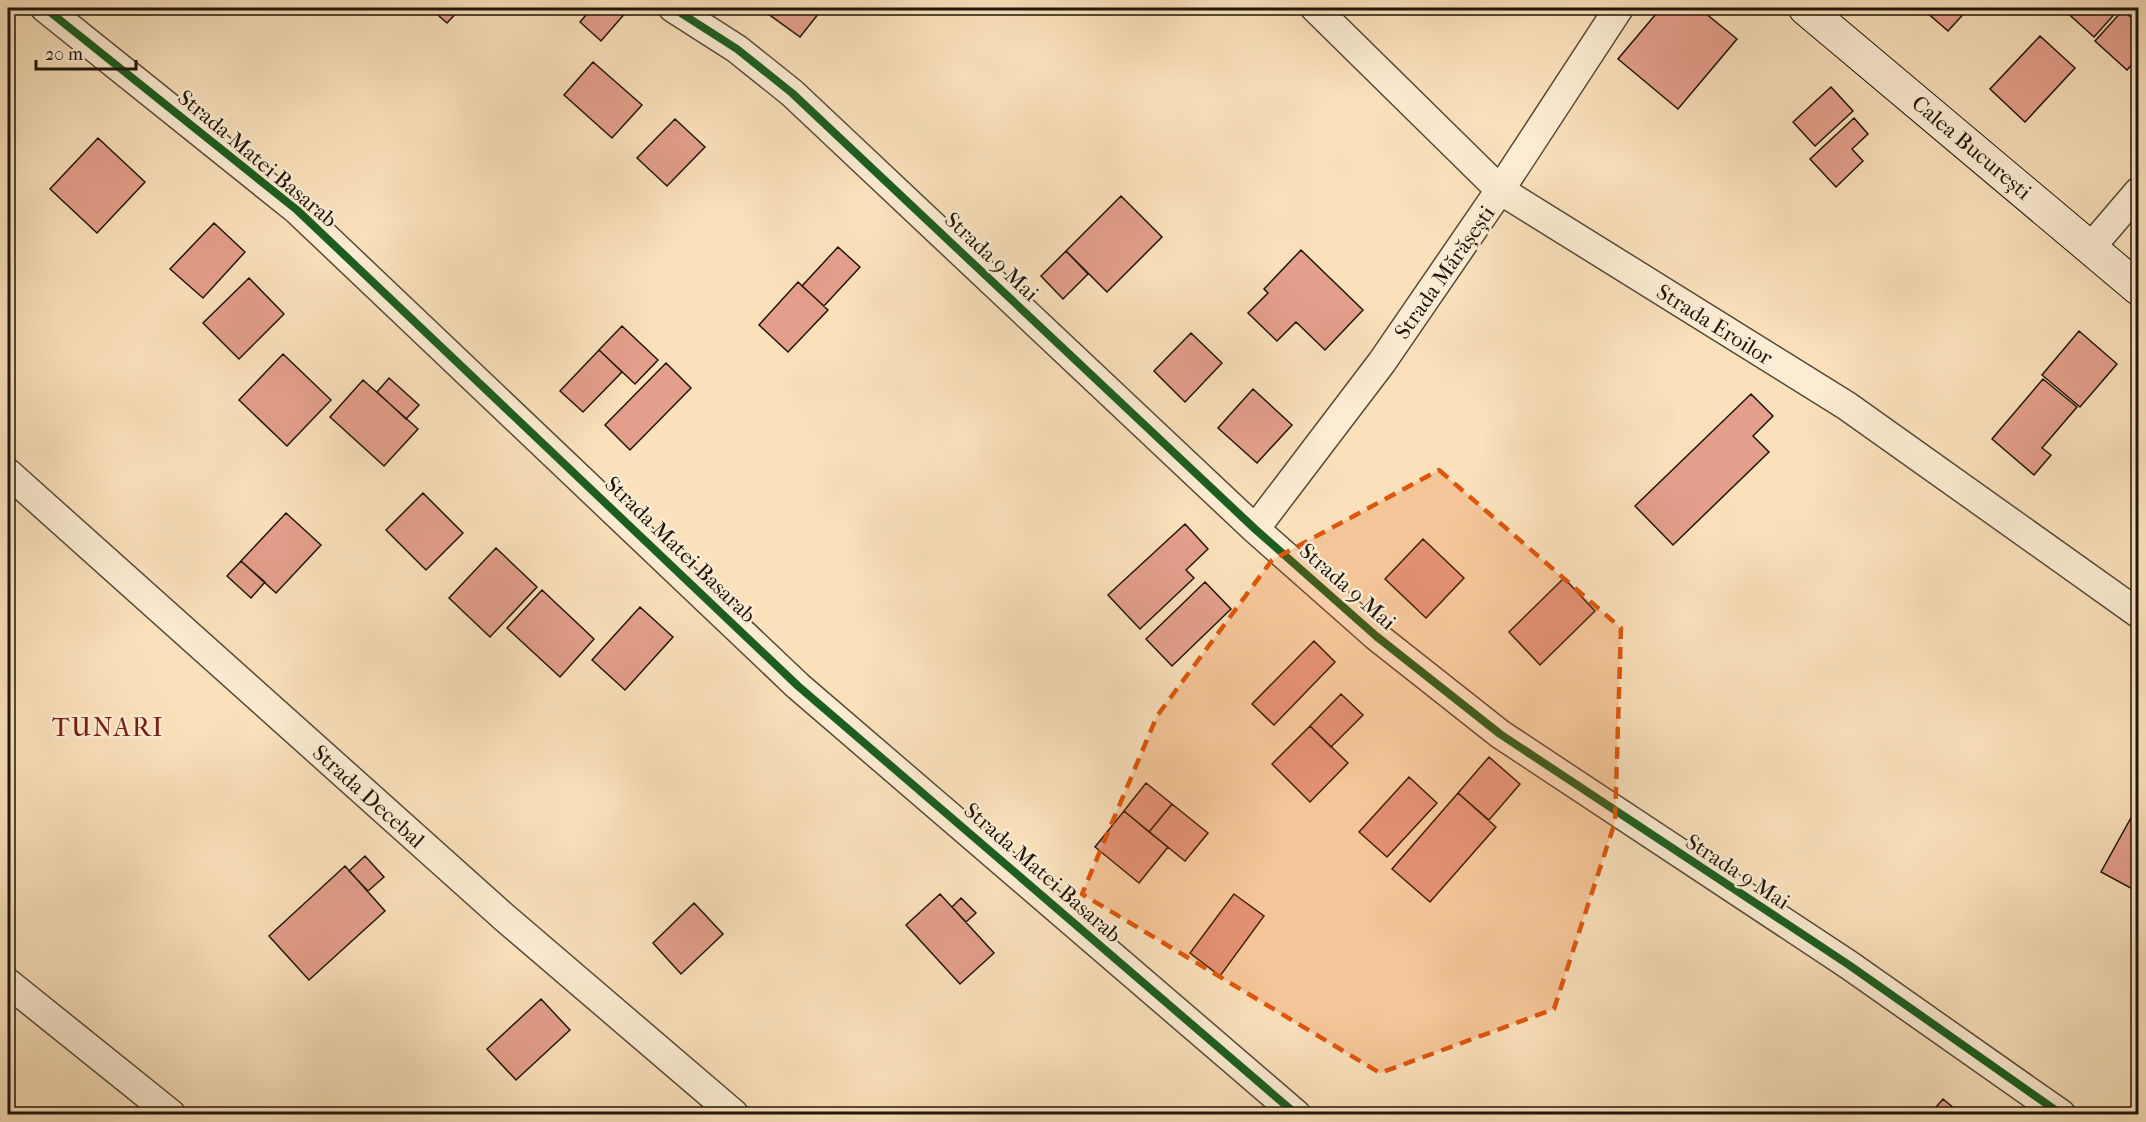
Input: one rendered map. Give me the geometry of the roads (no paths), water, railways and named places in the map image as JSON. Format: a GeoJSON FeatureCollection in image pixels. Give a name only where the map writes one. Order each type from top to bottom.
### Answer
{"type":"FeatureCollection","features":[{"type":"Feature","properties":{"kind":"main road","name":"Calea București"},"geometry":{"type":"LineString","coordinates":[[1805,8],[2139,288]]}},
{"type":"Feature","properties":{"kind":"street","name":"Strada Matei Basarab"},"geometry":{"type":"LineString","coordinates":[[45,8],[297,210],[798,686],[1296,1114]]}},
{"type":"Feature","properties":{"kind":"street","name":"Strada 9 Mai"},"geometry":{"type":"LineString","coordinates":[[673,8],[737,50],[792,93],[1256,529],[1376,636],[1500,734],[1849,965],[2061,1114]]}},
{"type":"Feature","properties":{"kind":"street","name":"Strada Eroilor"},"geometry":{"type":"LineString","coordinates":[[1315,8],[1500,190],[1847,406],[2139,613]]}},
{"type":"Feature","properties":{"kind":"street","name":"Strada Mărășești"},"geometry":{"type":"LineString","coordinates":[[1256,529],[1382,362],[1500,190],[1619,8]]}},
{"type":"Feature","properties":{"kind":"street"},"geometry":{"type":"LineString","coordinates":[[2091,247],[2139,192]]}},
{"type":"Feature","properties":{"kind":"street","name":"Strada Decebal"},"geometry":{"type":"LineString","coordinates":[[8,473],[505,918],[734,1114]]}},
{"type":"Feature","properties":{"kind":"street"},"geometry":{"type":"LineString","coordinates":[[8,983],[171,1114]]}},
{"type":"Feature","properties":{"kind":"district","name":"TUNARI"},"geometry":{"type":"Point","coordinates":[108,727]}}]}
